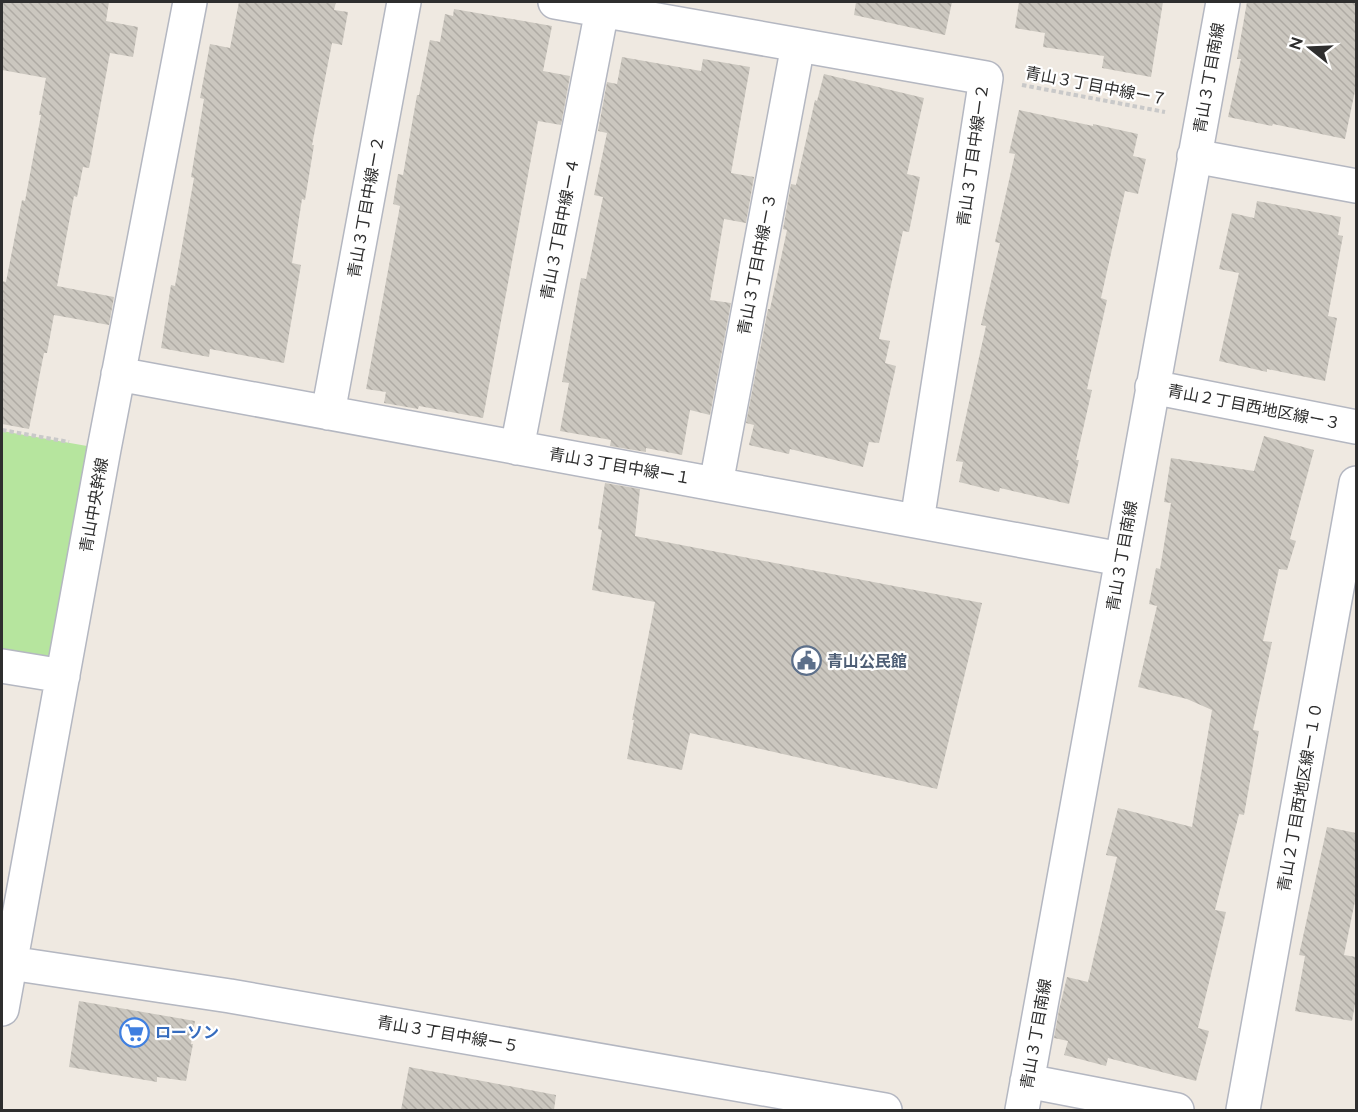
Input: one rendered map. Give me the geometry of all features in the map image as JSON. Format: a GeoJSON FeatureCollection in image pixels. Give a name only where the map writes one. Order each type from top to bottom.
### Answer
{"type":"FeatureCollection","features":[{"type":"Feature","properties":{"kind":"street","name":"青山中央幹線"},"geometry":{"type":"LineString","coordinates":[[2,1010],[104,449],[190,2]]}},
{"type":"Feature","properties":{"kind":"street","name":"青山３丁目中線ー２"},"geometry":{"type":"LineString","coordinates":[[328,413],[405,2]]}},
{"type":"Feature","properties":{"kind":"street","name":"青山３丁目中線ー２"},"geometry":{"type":"LineString","coordinates":[[555,2],[986,78],[916,521]]}},
{"type":"Feature","properties":{"kind":"street","name":"青山３丁目南線"},"geometry":{"type":"LineString","coordinates":[[1024,1096],[1223,2]]}},
{"type":"Feature","properties":{"kind":"street","name":"青山３丁目中線ー４"},"geometry":{"type":"LineString","coordinates":[[517,448],[602,10]]}},
{"type":"Feature","properties":{"kind":"street","name":"青山３丁目中線ー３"},"geometry":{"type":"LineString","coordinates":[[716,484],[798,45]]}},
{"type":"Feature","properties":{"kind":"street"},"geometry":{"type":"LineString","coordinates":[[1194,156],[1356,186]]}},
{"type":"Feature","properties":{"kind":"street","name":"青山３丁目中線ー１"},"geometry":{"type":"LineString","coordinates":[[118,374],[1121,559]]}},
{"type":"Feature","properties":{"kind":"street","name":"青山２丁目西地区線ー３"},"geometry":{"type":"LineString","coordinates":[[1152,387],[1356,427]]}},
{"type":"Feature","properties":{"kind":"street","name":"青山２丁目西地区線ー１０"},"geometry":{"type":"LineString","coordinates":[[1243,1110],[1356,483]]}},
{"type":"Feature","properties":{"kind":"street"},"geometry":{"type":"LineString","coordinates":[[2,666],[63,676]]}},
{"type":"Feature","properties":{"kind":"street","name":"青山３丁目中線ー５"},"geometry":{"type":"LineString","coordinates":[[10,963],[230,996],[885,1110]]}},
{"type":"Feature","properties":{"kind":"street"},"geometry":{"type":"LineString","coordinates":[[1024,1096],[1177,1110]]}},
{"type":"Feature","properties":{"kind":"path","name":"青山３丁目中線ー７"},"geometry":{"type":"LineString","coordinates":[[986,78],[1201,118]]}},
{"type":"Feature","properties":{"kind":"path"},"geometry":{"type":"LineString","coordinates":[[2,430],[104,449]]}},
{"type":"Feature","properties":{"kind":"green space"},"geometry":{"type":"Polygon","coordinates":[[[2,431],[104,449],[63,676],[2,666],[2,431]]]}},
{"type":"Feature","properties":{"kind":"building"},"geometry":{"type":"Polygon","coordinates":[[[2,2],[109,2],[106,21],[138,27],[133,57],[110,53],[89,168],[83,167],[77,197],[74,196],[57,286],[114,297],[109,325],[54,315],[29,429],[2,424],[2,281],[6,282],[22,200],[25,201],[46,78],[2,70],[2,2]]]}},
{"type":"Feature","properties":{"kind":"building"},"geometry":{"type":"Polygon","coordinates":[[[239,2],[336,2],[334,10],[348,12],[342,45],[332,43],[312,145],[314,145],[305,200],[302,199],[292,263],[301,265],[284,363],[210,349],[209,357],[161,348],[171,285],[175,286],[194,178],[191,177],[204,99],[200,98],[210,44],[230,48],[239,2]]]}},
{"type":"Feature","properties":{"kind":"building"},"geometry":{"type":"Polygon","coordinates":[[[856,2],[952,2],[945,35],[854,15],[856,2]]]}},
{"type":"Feature","properties":{"kind":"building"},"geometry":{"type":"Polygon","coordinates":[[[1019,2],[1163,2],[1151,77],[1102,68],[1104,56],[1043,47],[1045,33],[1015,28],[1019,2]]]}},
{"type":"Feature","properties":{"kind":"building"},"geometry":{"type":"Polygon","coordinates":[[[1247,2],[1356,2],[1356,86],[1345,139],[1228,117],[1241,59],[1237,59],[1247,2]]]}},
{"type":"Feature","properties":{"kind":"building"},"geometry":{"type":"Polygon","coordinates":[[[454,9],[552,26],[543,71],[570,76],[561,125],[538,121],[483,418],[419,406],[418,409],[384,403],[386,392],[366,389],[400,206],[393,204],[398,174],[403,175],[417,95],[419,95],[430,40],[440,42],[445,14],[453,16],[454,9]]]}},
{"type":"Feature","properties":{"kind":"building"},"geometry":{"type":"Polygon","coordinates":[[[622,57],[701,71],[703,59],[750,67],[731,173],[754,177],[746,223],[724,219],[710,300],[731,303],[710,415],[690,410],[682,455],[646,448],[646,452],[610,446],[611,440],[560,431],[569,383],[562,382],[581,278],[586,279],[603,197],[594,195],[607,133],[598,131],[607,82],[617,84],[622,57]]]}},
{"type":"Feature","properties":{"kind":"building"},"geometry":{"type":"Polygon","coordinates":[[[824,74],[924,98],[907,174],[920,177],[909,232],[903,231],[879,339],[890,341],[885,363],[896,366],[879,443],[869,442],[863,467],[790,449],[789,454],[749,445],[754,425],[746,423],[768,309],[770,309],[787,230],[783,229],[791,184],[796,185],[815,100],[817,101],[824,74]]]}},
{"type":"Feature","properties":{"kind":"building"},"geometry":{"type":"Polygon","coordinates":[[[1019,110],[1138,134],[1133,156],[1146,159],[1138,194],[1125,191],[1101,298],[1107,300],[1087,389],[1092,390],[1076,460],[1079,460],[1069,504],[1000,488],[999,492],[959,482],[963,462],[956,461],[986,326],[981,325],[1000,243],[995,242],[1015,154],[1009,153],[1019,110]]]}},
{"type":"Feature","properties":{"kind":"building"},"geometry":{"type":"Polygon","coordinates":[[[1257,201],[1341,217],[1338,235],[1343,236],[1328,316],[1337,318],[1325,381],[1267,369],[1267,372],[1219,361],[1239,273],[1219,269],[1232,213],[1254,218],[1257,201]]]}},
{"type":"Feature","properties":{"kind":"building"},"geometry":{"type":"Polygon","coordinates":[[[1264,436],[1314,450],[1290,539],[1296,541],[1287,570],[1279,569],[1263,641],[1272,642],[1253,730],[1259,731],[1244,815],[1239,814],[1215,910],[1226,912],[1198,1028],[1209,1031],[1196,1081],[1108,1058],[1106,1066],[1064,1055],[1068,1041],[1054,1038],[1059,1010],[1067,977],[1088,982],[1117,857],[1106,855],[1118,808],[1192,827],[1212,710],[1187,699],[1138,687],[1157,606],[1149,604],[1156,568],[1160,569],[1171,503],[1164,502],[1171,458],[1254,471],[1264,436]]]}},
{"type":"Feature","properties":{"kind":"building","name":"青山公民館"},"geometry":{"type":"Polygon","coordinates":[[[605,483],[640,489],[635,536],[982,603],[937,789],[690,733],[682,770],[627,759],[634,720],[632,720],[655,602],[592,590],[602,530],[598,529],[605,483]]]}},
{"type":"Feature","properties":{"kind":"building"},"geometry":{"type":"Polygon","coordinates":[[[1327,827],[1356,833],[1356,896],[1344,955],[1356,957],[1356,999],[1352,1021],[1295,1011],[1305,956],[1299,955],[1327,827]]]}},
{"type":"Feature","properties":{"kind":"building","name":"ローソン"},"geometry":{"type":"Polygon","coordinates":[[[79,1001],[195,1021],[186,1081],[157,1077],[157,1082],[69,1067],[79,1001]]]}},
{"type":"Feature","properties":{"kind":"building"},"geometry":{"type":"Polygon","coordinates":[[[409,1067],[556,1095],[554,1110],[401,1110],[409,1067]]]}},
{"type":"Feature","properties":{"kind":"place","name":"青山公民館"},"geometry":{"type":"Point","coordinates":[806,661]}},
{"type":"Feature","properties":{"kind":"place","name":"ローソン"},"geometry":{"type":"Point","coordinates":[134,1032]}}]}
